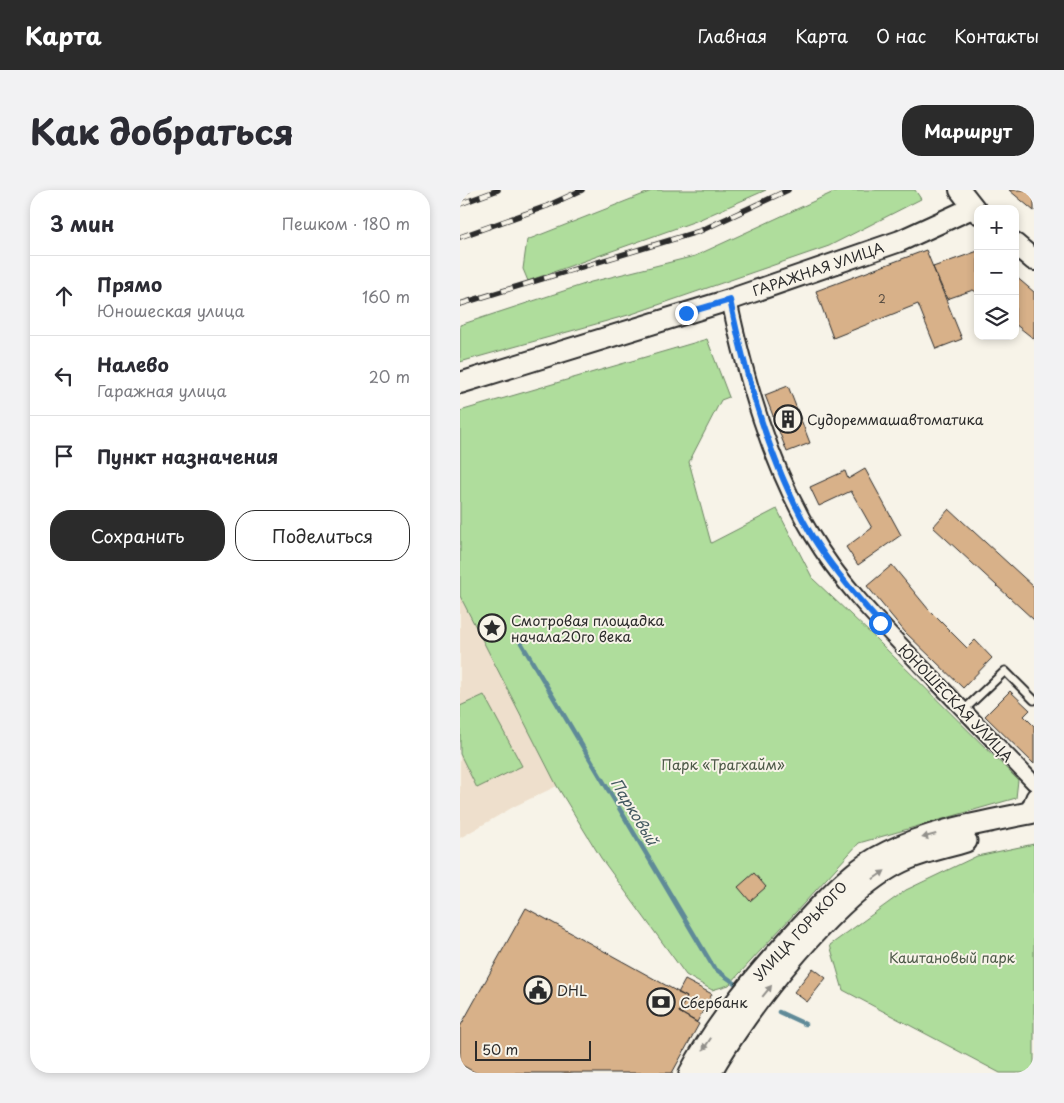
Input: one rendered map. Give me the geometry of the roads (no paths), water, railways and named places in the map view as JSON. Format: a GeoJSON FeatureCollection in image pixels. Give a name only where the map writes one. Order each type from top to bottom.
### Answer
{"type":"FeatureCollection","features":[{"type":"Feature","properties":{"kind":"main road"},"geometry":{"type":"LineString","coordinates":[[960,190],[974,209]]}},
{"type":"Feature","properties":{"kind":"main road","name":"ГАРАЖНАЯ УЛИЦА"},"geometry":{"type":"LineString","coordinates":[[460,383],[730,300],[900,241],[974,210]]}},
{"type":"Feature","properties":{"kind":"main road"},"geometry":{"type":"LineString","coordinates":[[1019,247],[1034,260]]}},
{"type":"Feature","properties":{"kind":"main road","name":"УЛИЦА ГОРЬКОГО"},"geometry":{"type":"LineString","coordinates":[[690,1073],[733,1005],[838,887],[861,868],[886,852],[924,837],[1032,811]]}},
{"type":"Feature","properties":{"kind":"main road","name":"УЛИЦА ГОРЬКОГО"},"geometry":{"type":"LineString","coordinates":[[710,1073],[736,1029],[800,950],[864,886],[907,858],[985,835],[1032,811]]}},
{"type":"Feature","properties":{"kind":"street","name":"ЮНОШЕСКАЯ УЛИЦА"},"geometry":{"type":"LineString","coordinates":[[730,300],[738,340],[768,436],[789,491],[812,535],[849,588],[1034,783]]}},
{"type":"Feature","properties":{"kind":"lane"},"geometry":{"type":"LineString","coordinates":[[964,710],[1004,671],[1034,700]]}},
{"type":"Feature","properties":{"kind":"waterway","name":"Парковый"},"geometry":{"type":"LineString","coordinates":[[517,636],[714,968],[740,987]]}},
{"type":"Feature","properties":{"kind":"waterway","name":"Парковый"},"geometry":{"type":"LineString","coordinates":[[779,1012],[805,1024]]}},
{"type":"Feature","properties":{"kind":"railway"},"geometry":{"type":"LineString","coordinates":[[460,193],[468,190]]}},
{"type":"Feature","properties":{"kind":"railway"},"geometry":{"type":"LineString","coordinates":[[460,204],[498,190]]}},
{"type":"Feature","properties":{"kind":"railway"},"geometry":{"type":"LineString","coordinates":[[460,237],[547,206],[582,190]]}},
{"type":"Feature","properties":{"kind":"railway"},"geometry":{"type":"LineString","coordinates":[[460,304],[700,231],[788,190]]}},
{"type":"Feature","properties":{"kind":"place","name":"Судореммашавтоматика"},"geometry":{"type":"Point","coordinates":[788,419]}},
{"type":"Feature","properties":{"kind":"place","name":"Смотровая площадка начала20го века"},"geometry":{"type":"Point","coordinates":[492,628]}},
{"type":"Feature","properties":{"kind":"place","name":"DHL"},"geometry":{"type":"Point","coordinates":[538,990]}},
{"type":"Feature","properties":{"kind":"place","name":"Сбербанк"},"geometry":{"type":"Point","coordinates":[661,1002]}},
{"type":"Feature","properties":{"kind":"park label","name":"Парк «Трагхайм»"},"geometry":{"type":"Point","coordinates":[723,764]}},
{"type":"Feature","properties":{"kind":"park label","name":"Каштановый парк"},"geometry":{"type":"Point","coordinates":[952,957]}}]}
